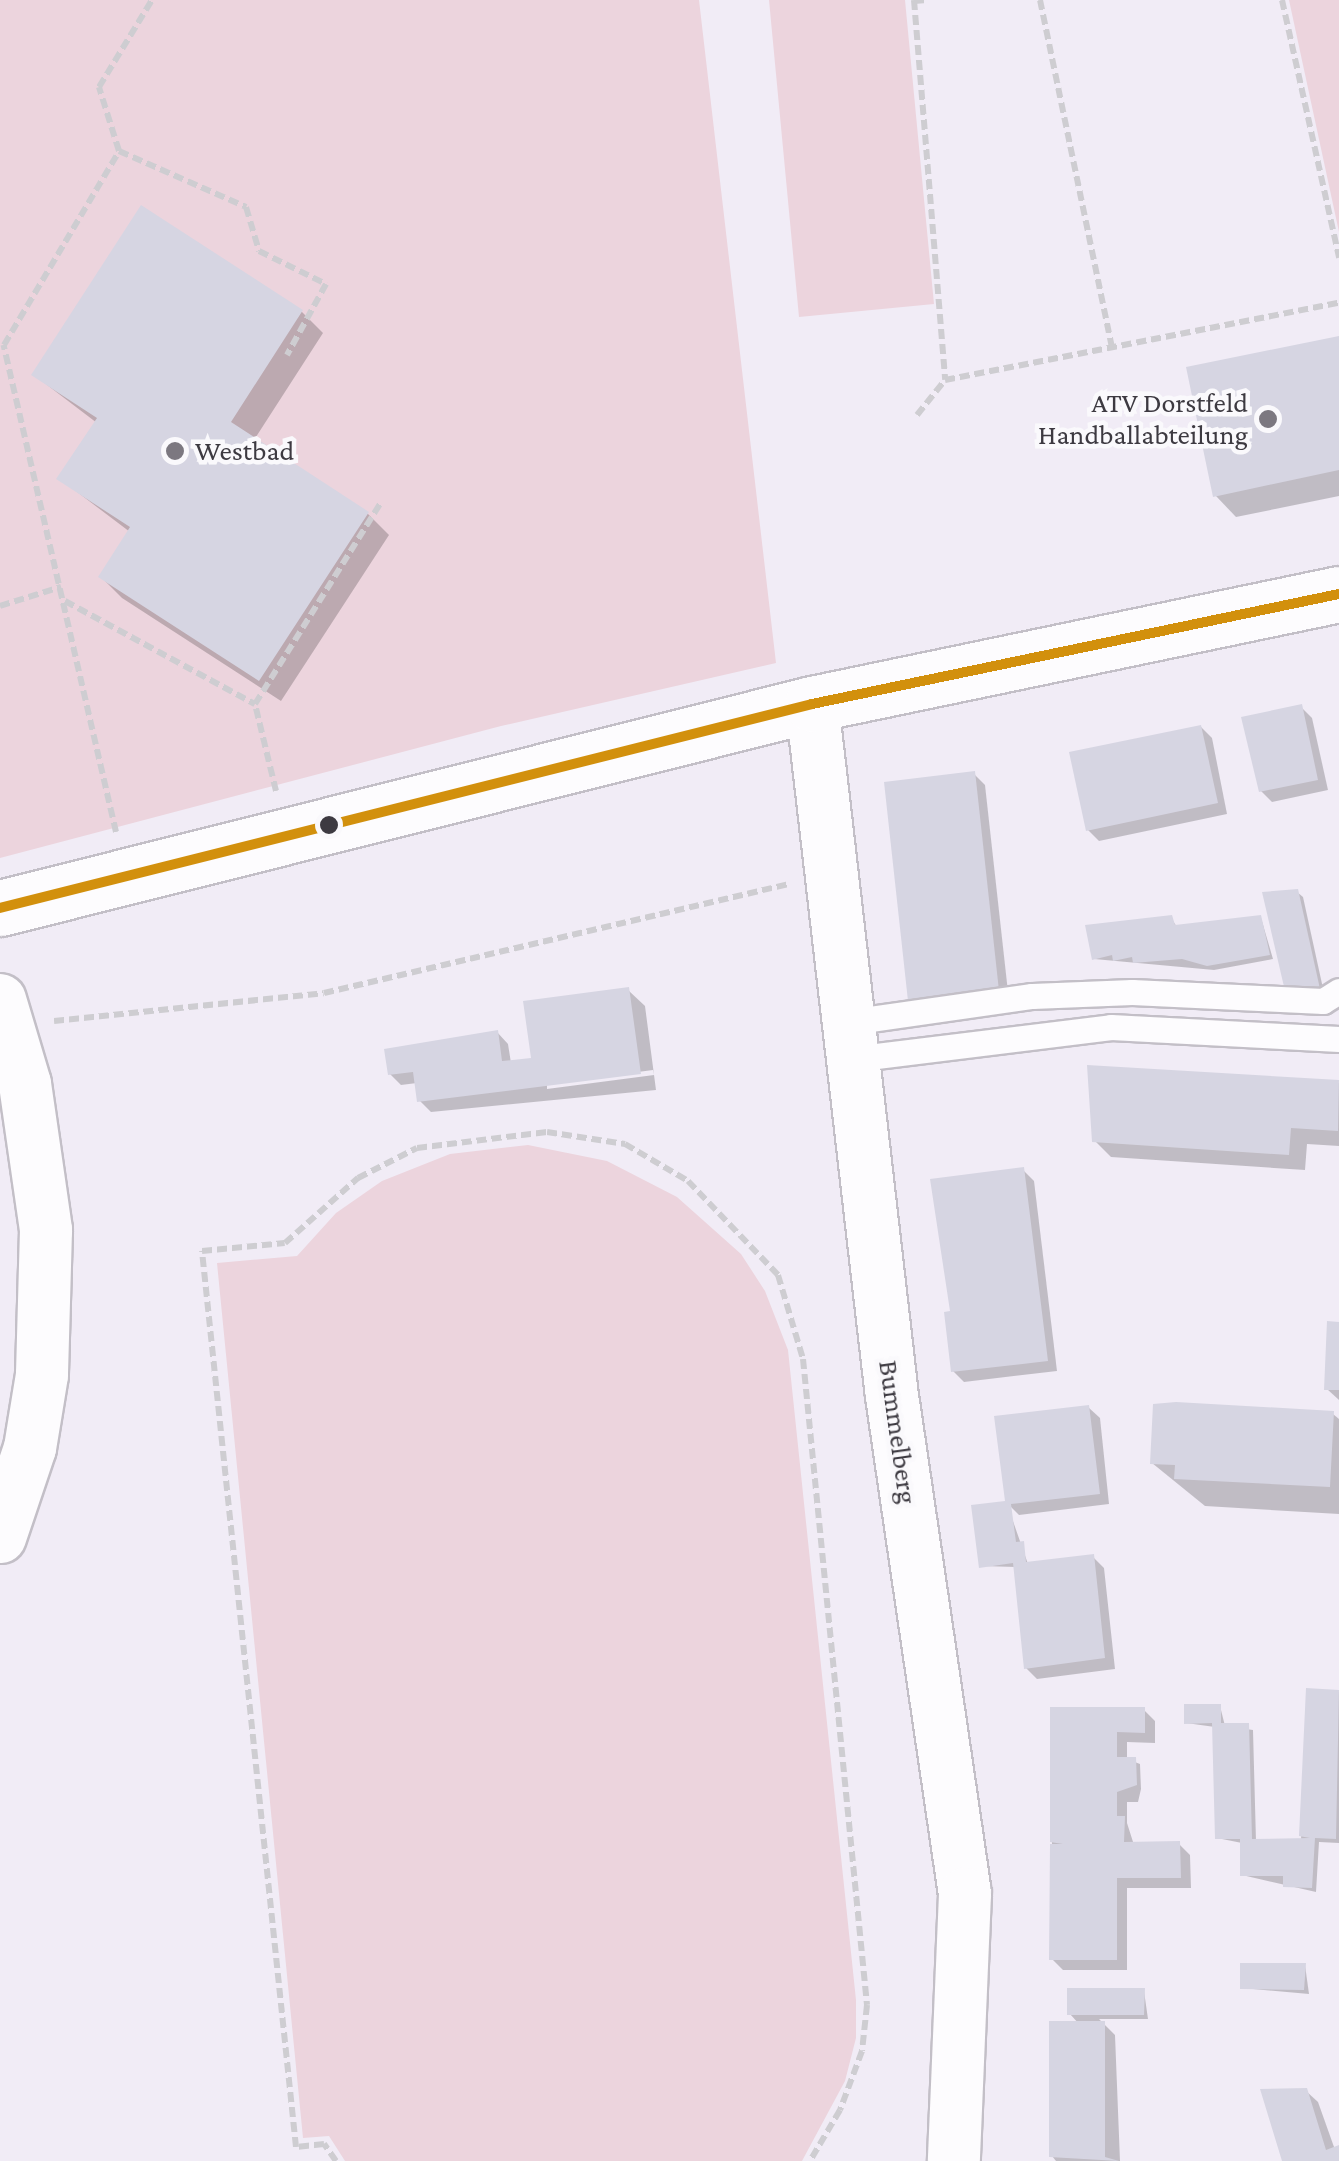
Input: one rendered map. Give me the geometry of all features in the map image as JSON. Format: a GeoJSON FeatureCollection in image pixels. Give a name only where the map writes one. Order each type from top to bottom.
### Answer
{"type":"FeatureCollection","features":[{"type":"Feature","properties":{"kind":"street"},"geometry":{"type":"LineString","coordinates":[[0,908],[812,704],[1339,594]]}},
{"type":"Feature","properties":{"kind":"street","name":"Bummelberg"},"geometry":{"type":"LineString","coordinates":[[812,704],[836,874],[892,1396],[965,1894],[954,2161]]}},
{"type":"Feature","properties":{"kind":"street"},"geometry":{"type":"LineString","coordinates":[[0,1537],[30,1448],[42,1374],[46,1280],[37,1151],[4,1013]]}},
{"type":"Feature","properties":{"kind":"lane"},"geometry":{"type":"LineString","coordinates":[[851,1040],[1048,995],[1132,992],[1323,1000],[1339,991]]}},
{"type":"Feature","properties":{"kind":"lane"},"geometry":{"type":"LineString","coordinates":[[851,1040],[1112,1027],[1339,1040]]}},
{"type":"Feature","properties":{"kind":"path"},"geometry":{"type":"LineString","coordinates":[[126,876],[4,345],[119,151],[99,87],[152,0]]}},
{"type":"Feature","properties":{"kind":"path"},"geometry":{"type":"LineString","coordinates":[[927,0],[914,0],[945,380]]}},
{"type":"Feature","properties":{"kind":"path"},"geometry":{"type":"LineString","coordinates":[[1040,0],[1112,349]]}},
{"type":"Feature","properties":{"kind":"path"},"geometry":{"type":"LineString","coordinates":[[1282,0],[1339,258]]}},
{"type":"Feature","properties":{"kind":"path"},"geometry":{"type":"LineString","coordinates":[[119,151],[246,208],[259,251],[326,284],[288,354]]}},
{"type":"Feature","properties":{"kind":"path"},"geometry":{"type":"LineString","coordinates":[[917,415],[945,380],[1339,303]]}},
{"type":"Feature","properties":{"kind":"path"},"geometry":{"type":"LineString","coordinates":[[288,836],[254,704],[380,504]]}},
{"type":"Feature","properties":{"kind":"path"},"geometry":{"type":"LineString","coordinates":[[0,606],[60,587]]}},
{"type":"Feature","properties":{"kind":"path"},"geometry":{"type":"LineString","coordinates":[[64,600],[254,704]]}},
{"type":"Feature","properties":{"kind":"path"},"geometry":{"type":"LineString","coordinates":[[4,1013],[324,993],[836,874]]}},
{"type":"Feature","properties":{"kind":"path"},"geometry":{"type":"LineString","coordinates":[[336,2161],[324,2144],[296,2148],[202,1251],[284,1243],[358,1178],[417,1148],[547,1132],[625,1144],[688,1181],[778,1275],[803,1359],[867,2006],[862,2051],[840,2110],[810,2161]]}},
{"type":"Feature","properties":{"kind":"shaded area"},"geometry":{"type":"Polygon","coordinates":[[[0,0],[699,0],[776,663],[501,726],[0,858],[0,0]]]}},
{"type":"Feature","properties":{"kind":"shaded area"},"geometry":{"type":"Polygon","coordinates":[[[769,0],[905,0],[934,304],[799,317],[769,0]]]}},
{"type":"Feature","properties":{"kind":"shaded area"},"geometry":{"type":"Polygon","coordinates":[[[1289,0],[1339,0],[1339,232],[1289,0]]]}},
{"type":"Feature","properties":{"kind":"shaded area"},"geometry":{"type":"Polygon","coordinates":[[[528,1145],[607,1161],[677,1197],[741,1254],[765,1291],[788,1350],[856,2000],[856,2038],[845,2081],[802,2161],[345,2161],[329,2136],[303,2138],[217,1263],[297,1256],[336,1213],[382,1181],[450,1154],[528,1145]]]}},
{"type":"Feature","properties":{"kind":"building","name":"Westbad"},"geometry":{"type":"Polygon","coordinates":[[[141,205],[303,310],[231,422],[369,512],[259,681],[98,577],[130,527],[56,479],[97,418],[31,375],[141,205]]]}},
{"type":"Feature","properties":{"kind":"building","name":"ATV Dorstfeld Handballabteilung"},"geometry":{"type":"Polygon","coordinates":[[[1339,336],[1339,470],[1213,497],[1186,367],[1339,336]]]}},
{"type":"Feature","properties":{"kind":"building"},"geometry":{"type":"Polygon","coordinates":[[[1302,704],[1318,780],[1259,792],[1241,717],[1302,704]]]}},
{"type":"Feature","properties":{"kind":"building"},"geometry":{"type":"Polygon","coordinates":[[[1201,725],[1218,803],[1086,831],[1069,752],[1201,725]]]}},
{"type":"Feature","properties":{"kind":"building"},"geometry":{"type":"Polygon","coordinates":[[[975,771],[999,991],[908,1001],[884,782],[975,771]]]}},
{"type":"Feature","properties":{"kind":"building"},"geometry":{"type":"Polygon","coordinates":[[[1298,889],[1320,989],[1285,991],[1262,892],[1298,889]]]}},
{"type":"Feature","properties":{"kind":"building"},"geometry":{"type":"Polygon","coordinates":[[[1172,915],[1175,925],[1261,915],[1270,955],[1207,966],[1182,959],[1133,963],[1132,957],[1113,961],[1112,955],[1092,960],[1085,925],[1172,915]]]}},
{"type":"Feature","properties":{"kind":"building"},"geometry":{"type":"Polygon","coordinates":[[[629,987],[641,1074],[417,1102],[413,1072],[388,1075],[384,1049],[498,1030],[502,1061],[531,1058],[523,1001],[629,987]]]}},
{"type":"Feature","properties":{"kind":"building"},"geometry":{"type":"Polygon","coordinates":[[[1087,1065],[1339,1080],[1338,1131],[1291,1128],[1289,1155],[1092,1142],[1087,1065]]]}},
{"type":"Feature","properties":{"kind":"building"},"geometry":{"type":"Polygon","coordinates":[[[1024,1167],[1048,1361],[951,1372],[944,1312],[950,1311],[930,1179],[1024,1167]]]}},
{"type":"Feature","properties":{"kind":"building"},"geometry":{"type":"Polygon","coordinates":[[[1327,1321],[1339,1322],[1339,1390],[1324,1390],[1327,1321]]]}},
{"type":"Feature","properties":{"kind":"building"},"geometry":{"type":"Polygon","coordinates":[[[1153,1404],[1334,1411],[1330,1487],[1174,1479],[1175,1465],[1150,1464],[1153,1404]]]}},
{"type":"Feature","properties":{"kind":"building"},"geometry":{"type":"Polygon","coordinates":[[[1089,1405],[1100,1494],[1011,1504],[1016,1542],[1024,1541],[1026,1562],[1094,1554],[1105,1658],[1024,1669],[1013,1563],[979,1568],[971,1505],[1005,1501],[994,1416],[1089,1405]]]}},
{"type":"Feature","properties":{"kind":"building"},"geometry":{"type":"Polygon","coordinates":[[[1306,1688],[1339,1690],[1336,1839],[1315,1838],[1312,1888],[1283,1887],[1283,1876],[1240,1876],[1240,1839],[1215,1839],[1212,1723],[1184,1724],[1184,1704],[1221,1704],[1221,1723],[1249,1723],[1252,1839],[1310,1838],[1299,1836],[1306,1688]]]}},
{"type":"Feature","properties":{"kind":"building"},"geometry":{"type":"Polygon","coordinates":[[[1050,1707],[1145,1707],[1145,1733],[1117,1732],[1117,1757],[1136,1757],[1137,1785],[1117,1792],[1117,1816],[1125,1816],[1124,1842],[1180,1841],[1181,1878],[1117,1878],[1117,1960],[1049,1960],[1050,1844],[1063,1844],[1050,1842],[1050,1707]]]}},
{"type":"Feature","properties":{"kind":"building"},"geometry":{"type":"Polygon","coordinates":[[[1240,1963],[1306,1963],[1304,1990],[1240,1989],[1240,1963]]]}},
{"type":"Feature","properties":{"kind":"building"},"geometry":{"type":"Polygon","coordinates":[[[1067,1988],[1145,1988],[1144,2015],[1067,2015],[1067,1988]]]}},
{"type":"Feature","properties":{"kind":"building"},"geometry":{"type":"Polygon","coordinates":[[[1049,2021],[1105,2021],[1105,2157],[1119,2161],[1049,2157],[1049,2021]]]}},
{"type":"Feature","properties":{"kind":"building"},"geometry":{"type":"Polygon","coordinates":[[[1307,2088],[1326,2150],[1339,2145],[1339,2161],[1282,2161],[1260,2089],[1307,2088]]]}},
{"type":"Feature","properties":{"kind":"transit line"},"geometry":{"type":"LineString","coordinates":[[0,908],[812,704],[1339,594]]}},
{"type":"Feature","properties":{"kind":"place","name":"ATV Dorstfeld Handballabteilung"},"geometry":{"type":"Point","coordinates":[1268,419]}},
{"type":"Feature","properties":{"kind":"place","name":"Westbad"},"geometry":{"type":"Point","coordinates":[175,451]}}]}
